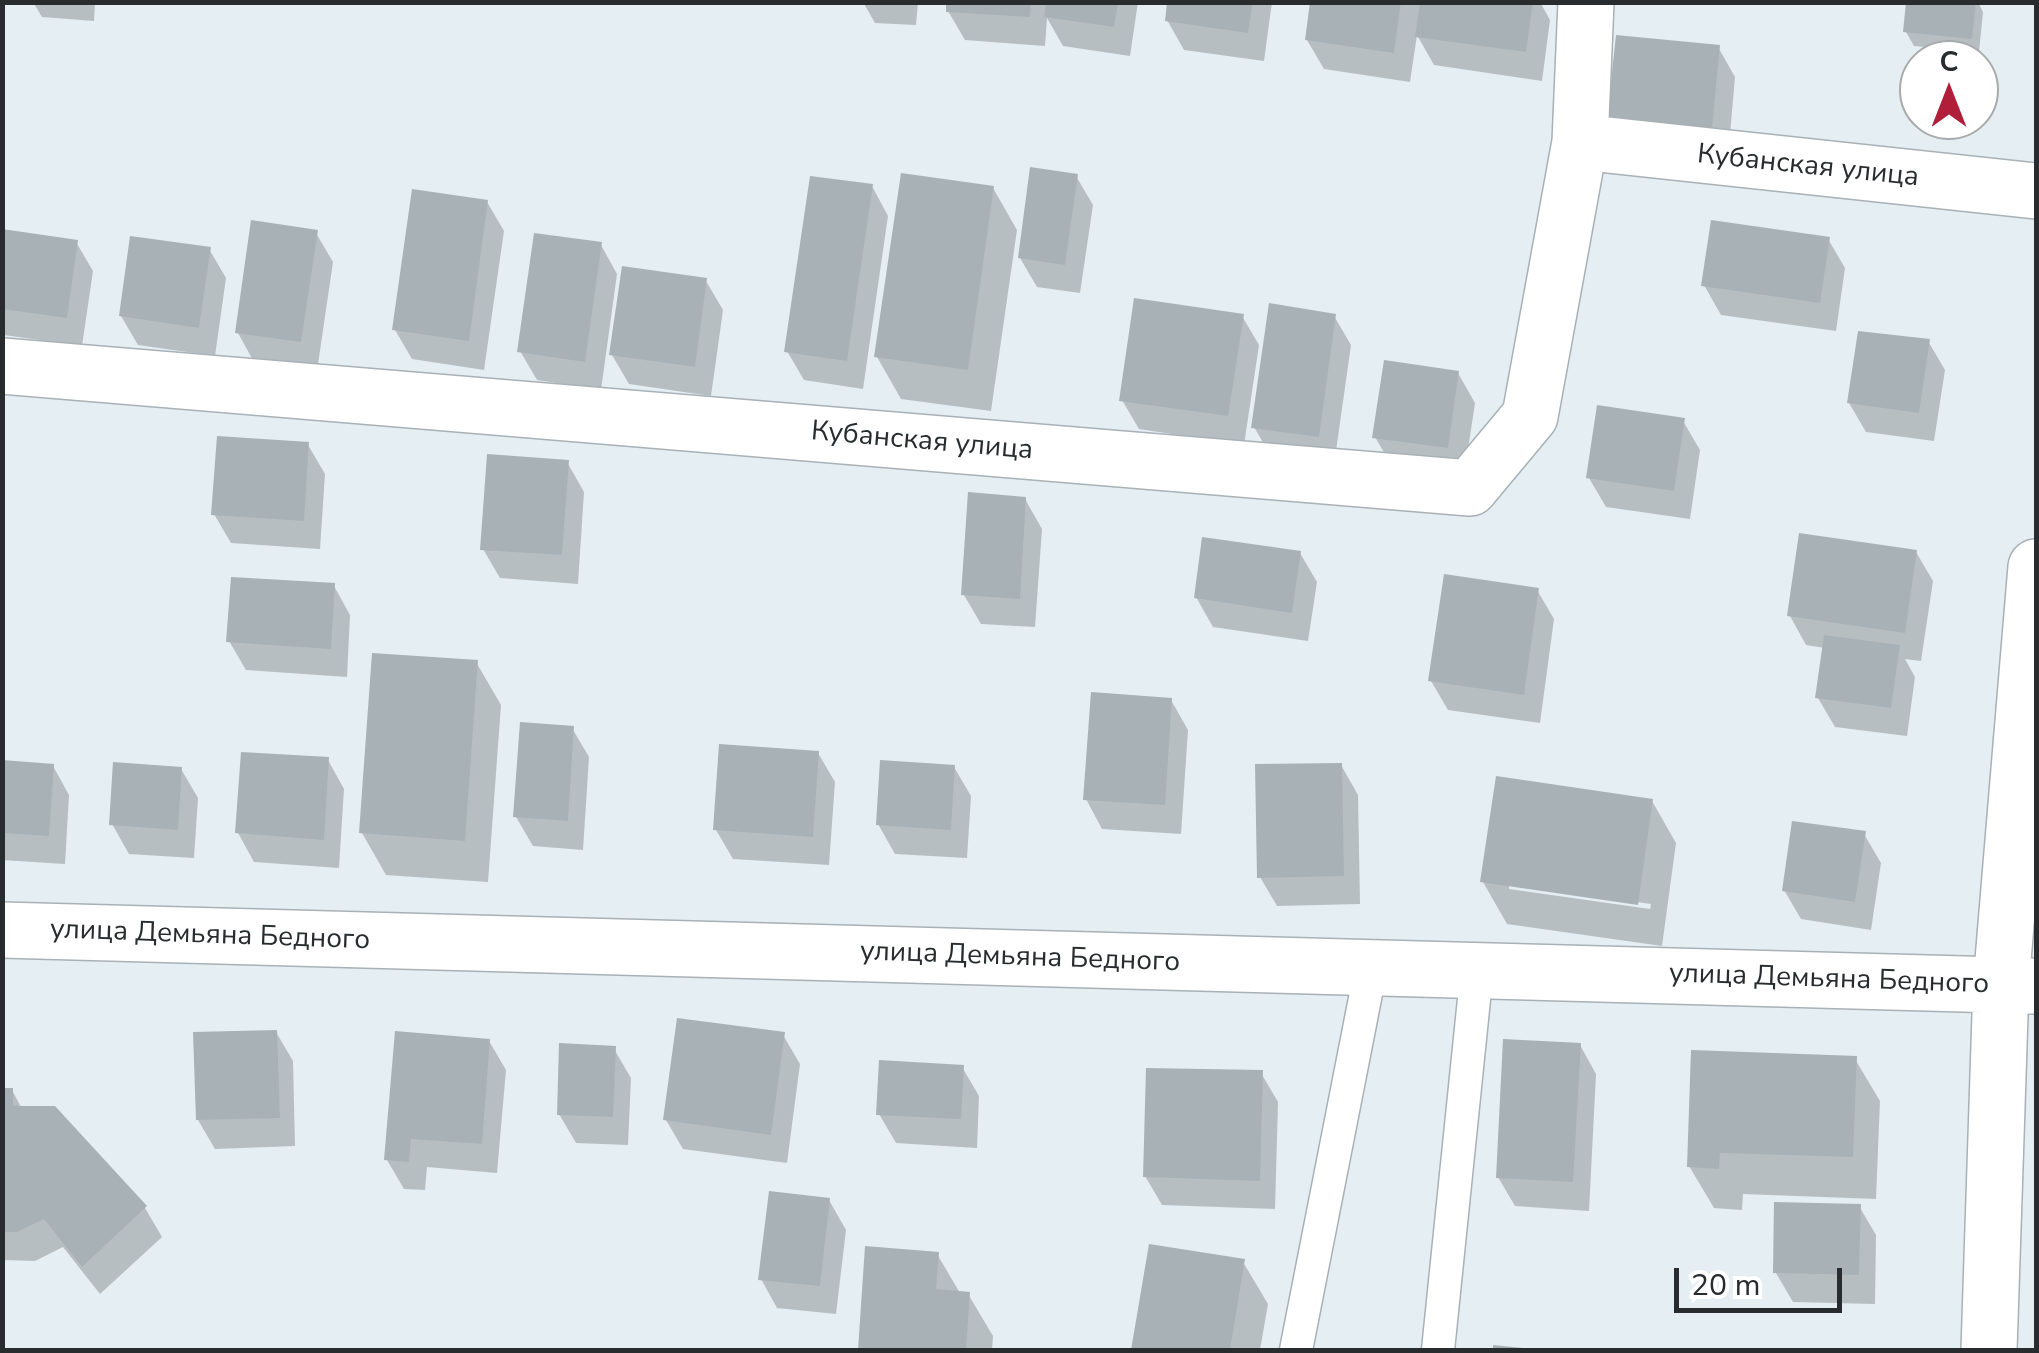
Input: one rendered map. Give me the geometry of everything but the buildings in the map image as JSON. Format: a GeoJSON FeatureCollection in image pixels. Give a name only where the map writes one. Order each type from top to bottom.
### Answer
{"type":"FeatureCollection","features":[{"type":"Feature","properties":{"kind":"street","name":"Кубанская улица"},"geometry":{"type":"LineString","coordinates":[[2,366],[1470,488],[1530,416],[1580,142],[1586,2]]}},
{"type":"Feature","properties":{"kind":"street","name":"Кубанская улица"},"geometry":{"type":"LineString","coordinates":[[1580,142],[2036,191]]}},
{"type":"Feature","properties":{"kind":"street"},"geometry":{"type":"LineString","coordinates":[[1989,1350],[2019,985],[2036,567]]}},
{"type":"Feature","properties":{"kind":"street","name":"улица Демьяна Бедного"},"geometry":{"type":"LineString","coordinates":[[2,930],[2019,985]]}},
{"type":"Feature","properties":{"kind":"lane"},"geometry":{"type":"LineString","coordinates":[[1296,1350],[1371,968]]}},
{"type":"Feature","properties":{"kind":"lane"},"geometry":{"type":"LineString","coordinates":[[1438,1350],[1477,970]]}}]}
